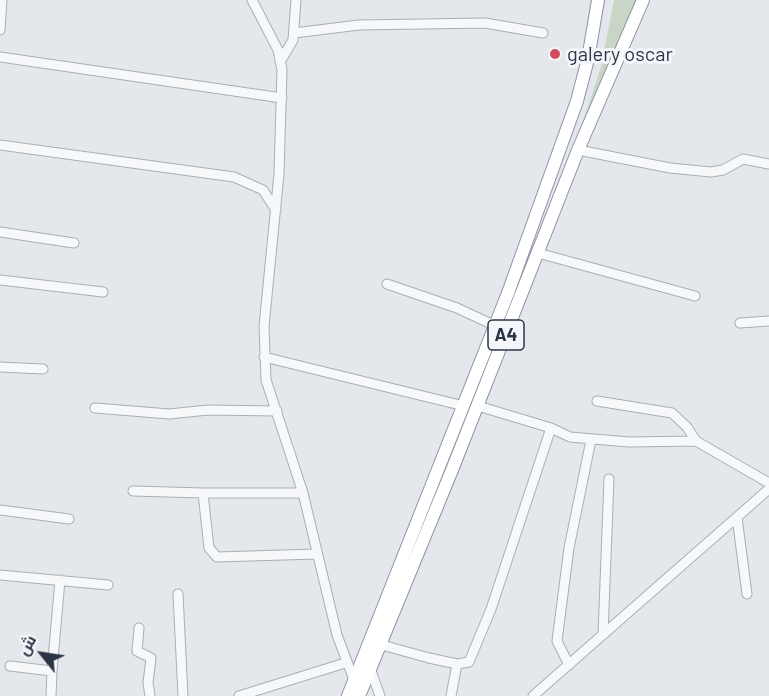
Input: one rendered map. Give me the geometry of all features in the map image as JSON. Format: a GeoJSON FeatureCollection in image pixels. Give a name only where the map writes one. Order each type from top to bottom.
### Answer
{"type":"FeatureCollection","features":[{"type":"Feature","properties":{"kind":"highway","name":"A4"},"geometry":{"type":"LineString","coordinates":[[359,696],[364,677],[577,101],[588,60],[598,0]]}},
{"type":"Feature","properties":{"kind":"highway","name":"A4"},"geometry":{"type":"LineString","coordinates":[[348,696],[364,677],[382,645],[578,150],[643,0]]}},
{"type":"Feature","properties":{"kind":"street"},"geometry":{"type":"LineString","coordinates":[[0,30],[2,0]]}},
{"type":"Feature","properties":{"kind":"street"},"geometry":{"type":"LineString","coordinates":[[252,0],[278,50],[282,98],[264,357],[266,380],[303,493],[345,663],[364,677],[380,696]]}},
{"type":"Feature","properties":{"kind":"street"},"geometry":{"type":"LineString","coordinates":[[280,62],[289,50],[294,33],[296,0]]}},
{"type":"Feature","properties":{"kind":"street"},"geometry":{"type":"LineString","coordinates":[[294,33],[359,25],[485,22],[543,33]]}},
{"type":"Feature","properties":{"kind":"street"},"geometry":{"type":"LineString","coordinates":[[0,57],[282,98]]}},
{"type":"Feature","properties":{"kind":"street"},"geometry":{"type":"LineString","coordinates":[[0,145],[234,177],[263,190],[276,210]]}},
{"type":"Feature","properties":{"kind":"street"},"geometry":{"type":"LineString","coordinates":[[578,150],[658,166],[711,172],[723,170],[743,159],[769,164]]}},
{"type":"Feature","properties":{"kind":"street"},"geometry":{"type":"LineString","coordinates":[[0,232],[74,243]]}},
{"type":"Feature","properties":{"kind":"street"},"geometry":{"type":"LineString","coordinates":[[538,252],[695,296]]}},
{"type":"Feature","properties":{"kind":"street"},"geometry":{"type":"LineString","coordinates":[[0,280],[103,292]]}},
{"type":"Feature","properties":{"kind":"street"},"geometry":{"type":"LineString","coordinates":[[387,285],[457,308],[508,331]]}},
{"type":"Feature","properties":{"kind":"street"},"geometry":{"type":"LineString","coordinates":[[740,323],[769,321]]}},
{"type":"Feature","properties":{"kind":"street"},"geometry":{"type":"LineString","coordinates":[[264,357],[464,406]]}},
{"type":"Feature","properties":{"kind":"street"},"geometry":{"type":"LineString","coordinates":[[0,367],[43,369]]}},
{"type":"Feature","properties":{"kind":"street"},"geometry":{"type":"LineString","coordinates":[[597,401],[672,413],[687,427],[696,441],[769,483]]}},
{"type":"Feature","properties":{"kind":"street"},"geometry":{"type":"LineString","coordinates":[[478,406],[551,428],[570,437],[591,440],[696,441]]}},
{"type":"Feature","properties":{"kind":"street"},"geometry":{"type":"LineString","coordinates":[[95,408],[170,414],[208,410],[277,411]]}},
{"type":"Feature","properties":{"kind":"street"},"geometry":{"type":"LineString","coordinates":[[382,645],[457,664],[468,662],[491,609],[551,428]]}},
{"type":"Feature","properties":{"kind":"street"},"geometry":{"type":"LineString","coordinates":[[569,664],[557,641],[569,548],[591,440]]}},
{"type":"Feature","properties":{"kind":"street"},"geometry":{"type":"LineString","coordinates":[[603,635],[609,479]]}},
{"type":"Feature","properties":{"kind":"street"},"geometry":{"type":"LineString","coordinates":[[533,696],[769,489]]}},
{"type":"Feature","properties":{"kind":"street"},"geometry":{"type":"LineString","coordinates":[[134,490],[303,493]]}},
{"type":"Feature","properties":{"kind":"street"},"geometry":{"type":"LineString","coordinates":[[203,493],[209,548],[214,555],[265,557],[317,554]]}},
{"type":"Feature","properties":{"kind":"street"},"geometry":{"type":"LineString","coordinates":[[0,510],[69,519]]}},
{"type":"Feature","properties":{"kind":"street"},"geometry":{"type":"LineString","coordinates":[[736,518],[747,594]]}},
{"type":"Feature","properties":{"kind":"street"},"geometry":{"type":"LineString","coordinates":[[0,575],[108,585]]}},
{"type":"Feature","properties":{"kind":"street"},"geometry":{"type":"LineString","coordinates":[[51,696],[60,580]]}},
{"type":"Feature","properties":{"kind":"street"},"geometry":{"type":"LineString","coordinates":[[178,594],[183,696]]}},
{"type":"Feature","properties":{"kind":"street"},"geometry":{"type":"LineString","coordinates":[[138,628],[137,651],[151,658],[148,683],[150,696]]}},
{"type":"Feature","properties":{"kind":"street"},"geometry":{"type":"LineString","coordinates":[[239,696],[345,663]]}},
{"type":"Feature","properties":{"kind":"street"},"geometry":{"type":"LineString","coordinates":[[451,696],[457,664]]}},
{"type":"Feature","properties":{"kind":"street"},"geometry":{"type":"LineString","coordinates":[[10,666],[52,671]]}},
{"type":"Feature","properties":{"kind":"green space"},"geometry":{"type":"Polygon","coordinates":[[[614,0],[638,0],[611,67],[580,131],[601,67],[614,0]]]}},
{"type":"Feature","properties":{"kind":"place","name":"galery oscar"},"geometry":{"type":"Point","coordinates":[555,54]}}]}
